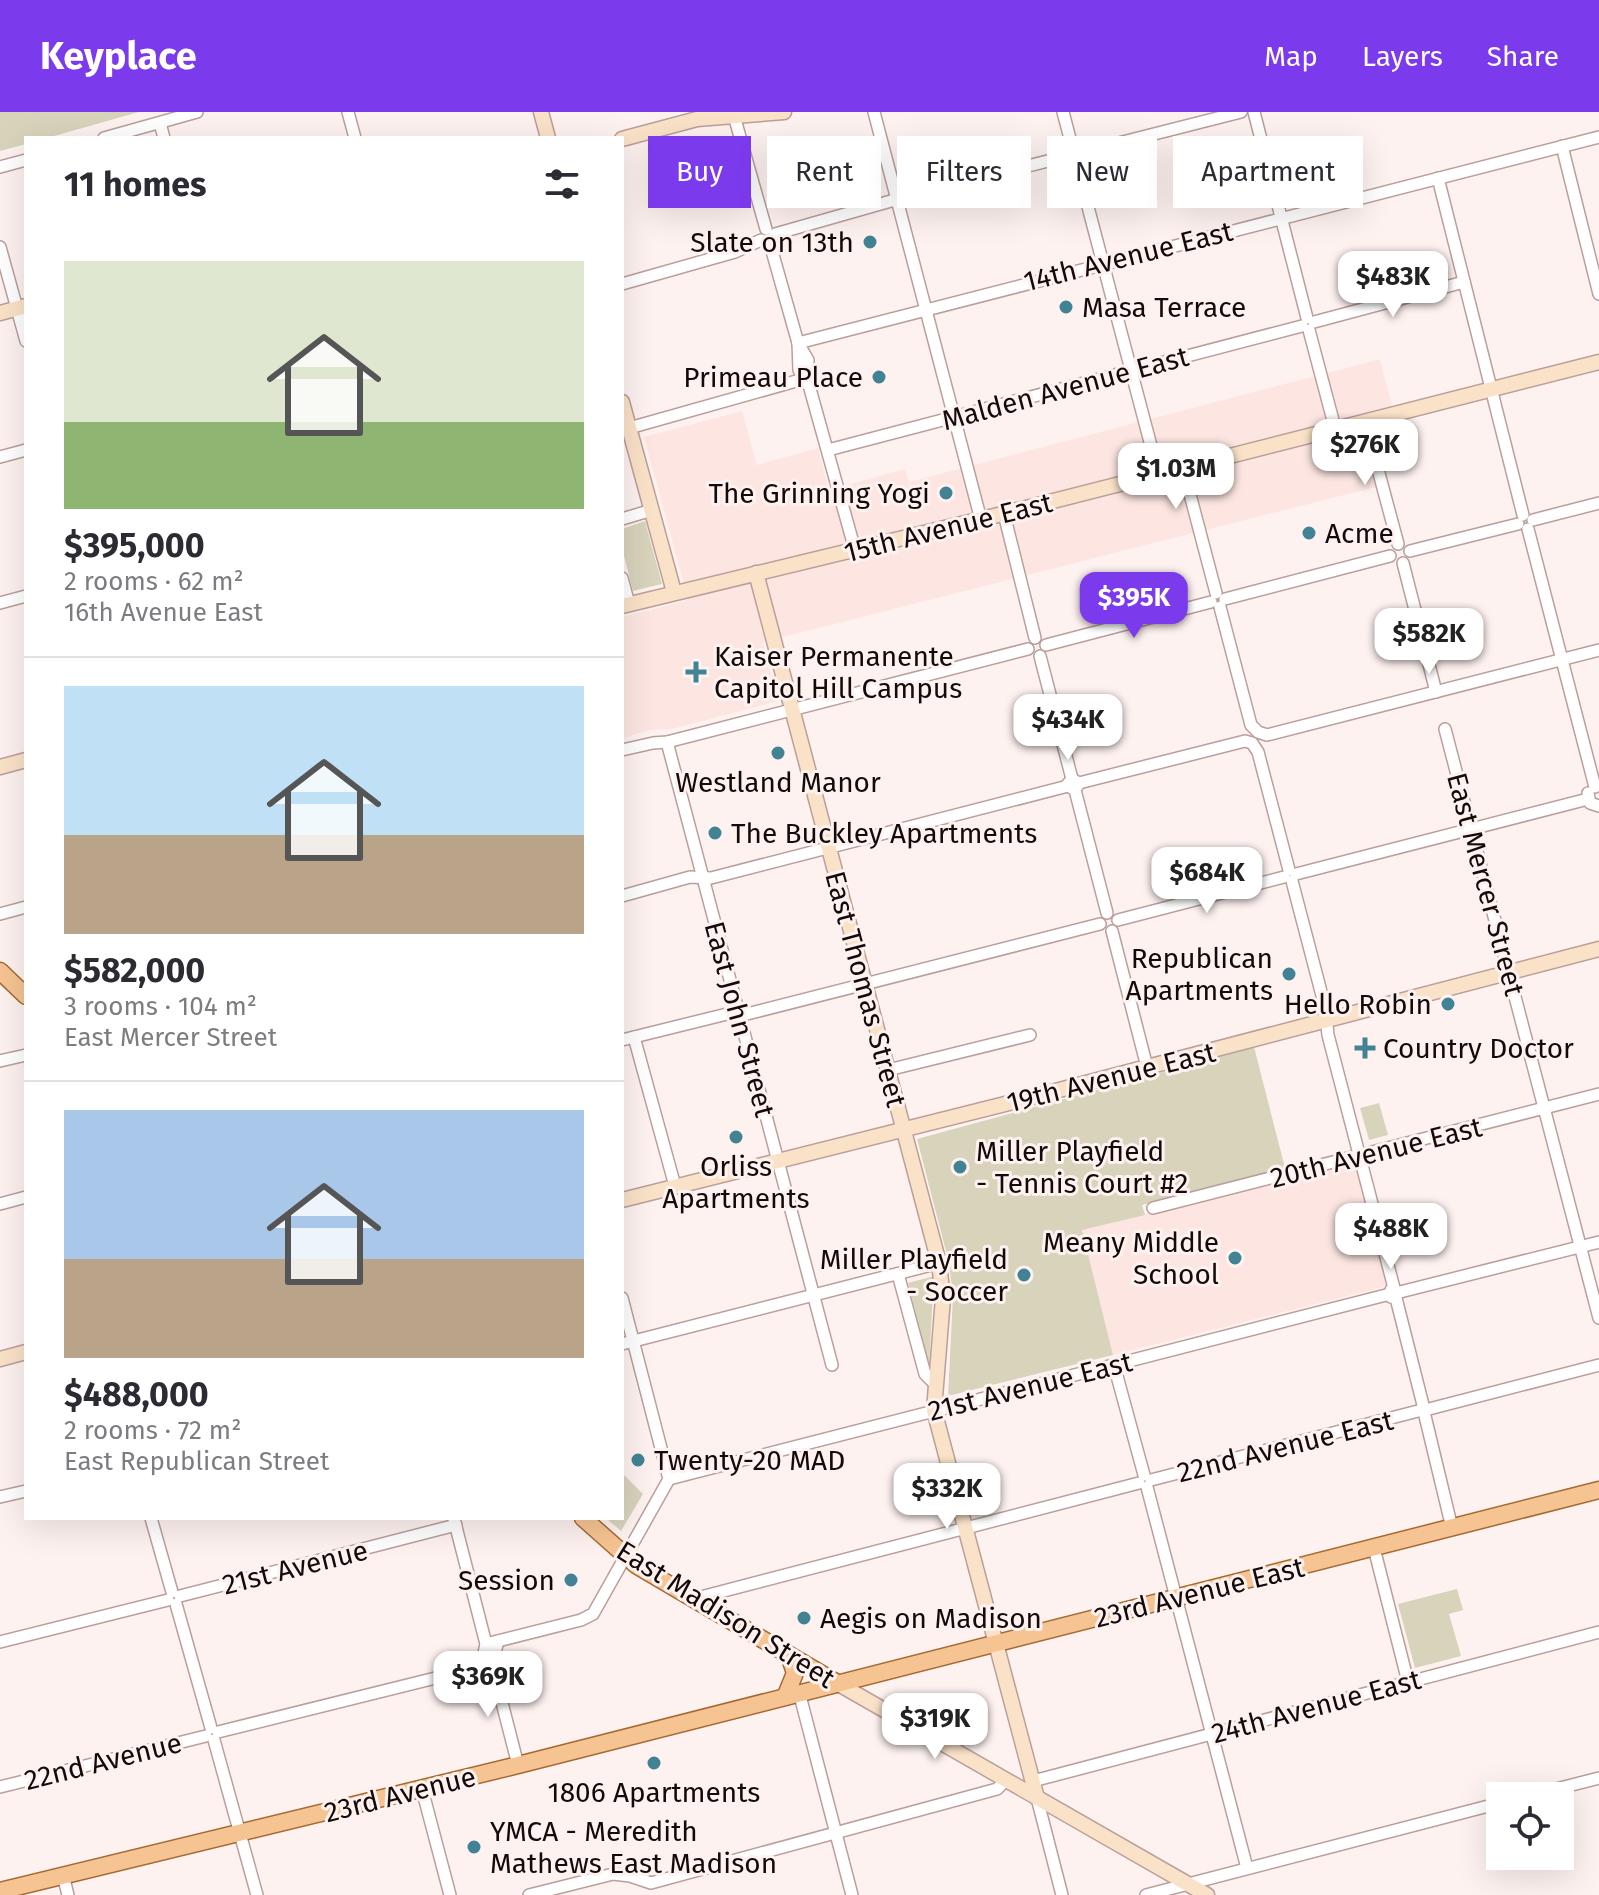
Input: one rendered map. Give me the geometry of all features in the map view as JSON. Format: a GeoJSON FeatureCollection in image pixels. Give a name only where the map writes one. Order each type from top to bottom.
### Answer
{"type":"FeatureCollection","features":[{"type":"Feature","properties":{"kind":"main road"},"geometry":{"type":"LineString","coordinates":[[0,971],[24,994]]}},
{"type":"Feature","properties":{"kind":"main road","name":"23rd Avenue East"},"geometry":{"type":"LineString","coordinates":[[792,1694],[1599,1490]]}},
{"type":"Feature","properties":{"kind":"main road","name":"East Madison Street"},"geometry":{"type":"LineString","coordinates":[[585,1520],[626,1558],[837,1683]]}},
{"type":"Feature","properties":{"kind":"main road"},"geometry":{"type":"LineString","coordinates":[[789,1655],[795,1673],[792,1694]]}},
{"type":"Feature","properties":{"kind":"main road","name":"23rd Avenue"},"geometry":{"type":"LineString","coordinates":[[0,1891],[422,1789],[792,1694]]}},
{"type":"Feature","properties":{"kind":"street"},"geometry":{"type":"LineString","coordinates":[[111,136],[197,112]]}},
{"type":"Feature","properties":{"kind":"street"},"geometry":{"type":"LineString","coordinates":[[348,112],[354,136]]}},
{"type":"Feature","properties":{"kind":"street"},"geometry":{"type":"LineString","coordinates":[[541,112],[547,136]]}},
{"type":"Feature","properties":{"kind":"street"},"geometry":{"type":"LineString","coordinates":[[624,138],[697,119],[784,112]]}},
{"type":"Feature","properties":{"kind":"street"},"geometry":{"type":"LineString","coordinates":[[874,112],[897,195]]}},
{"type":"Feature","properties":{"kind":"street"},"geometry":{"type":"LineString","coordinates":[[1063,112],[1069,136]]}},
{"type":"Feature","properties":{"kind":"street"},"geometry":{"type":"LineString","coordinates":[[1146,136],[1241,112]]}},
{"type":"Feature","properties":{"kind":"street"},"geometry":{"type":"LineString","coordinates":[[1254,112],[1335,428]]}},
{"type":"Feature","properties":{"kind":"street"},"geometry":{"type":"LineString","coordinates":[[734,114],[798,343],[799,370],[807,378],[855,550]]}},
{"type":"Feature","properties":{"kind":"street"},"geometry":{"type":"LineString","coordinates":[[160,123],[163,136]]}},
{"type":"Feature","properties":{"kind":"street","name":"14th Avenue East"},"geometry":{"type":"LineString","coordinates":[[798,343],[1102,262],[1599,137]]}},
{"type":"Feature","properties":{"kind":"street"},"geometry":{"type":"LineString","coordinates":[[1562,146],[1599,294]]}},
{"type":"Feature","properties":{"kind":"street"},"geometry":{"type":"LineString","coordinates":[[0,167],[24,161]]}},
{"type":"Feature","properties":{"kind":"street"},"geometry":{"type":"LineString","coordinates":[[1438,178],[1525,522],[1597,787],[1589,792],[1588,799],[1599,806]]}},
{"type":"Feature","properties":{"kind":"street"},"geometry":{"type":"LineString","coordinates":[[624,283],[735,252],[768,237],[897,199]]}},
{"type":"Feature","properties":{"kind":"street"},"geometry":{"type":"LineString","coordinates":[[900,208],[981,520]]}},
{"type":"Feature","properties":{"kind":"street"},"geometry":{"type":"LineString","coordinates":[[1088,208],[1155,461],[1160,467],[1183,477],[1187,483],[1290,875],[1452,1528]]}},
{"type":"Feature","properties":{"kind":"street"},"geometry":{"type":"LineString","coordinates":[[0,247],[22,307],[0,313]]}},
{"type":"Feature","properties":{"kind":"street","name":"Malden Avenue East"},"geometry":{"type":"LineString","coordinates":[[828,450],[1464,282]]}},
{"type":"Feature","properties":{"kind":"street","name":"15th Avenue East"},"geometry":{"type":"LineString","coordinates":[[625,605],[981,520],[1599,362]]}},
{"type":"Feature","properties":{"kind":"street"},"geometry":{"type":"LineString","coordinates":[[674,592],[626,429],[807,378]]}},
{"type":"Feature","properties":{"kind":"street"},"geometry":{"type":"LineString","coordinates":[[1365,421],[1398,544]]}},
{"type":"Feature","properties":{"kind":"street"},"geometry":{"type":"LineString","coordinates":[[0,457],[24,451]]}},
{"type":"Feature","properties":{"kind":"street"},"geometry":{"type":"LineString","coordinates":[[1410,551],[1599,503]]}},
{"type":"Feature","properties":{"kind":"street"},"geometry":{"type":"LineString","coordinates":[[624,518],[652,510]]}},
{"type":"Feature","properties":{"kind":"street"},"geometry":{"type":"LineString","coordinates":[[1004,514],[1035,638]]}},
{"type":"Feature","properties":{"kind":"street"},"geometry":{"type":"LineString","coordinates":[[1398,544],[1405,545],[1410,551],[1403,563],[1395,563],[1390,556],[1391,549],[1398,544]]}},
{"type":"Feature","properties":{"kind":"street"},"geometry":{"type":"LineString","coordinates":[[1046,645],[1390,556]]}},
{"type":"Feature","properties":{"kind":"street"},"geometry":{"type":"LineString","coordinates":[[1403,563],[1436,692]]}},
{"type":"Feature","properties":{"kind":"street","name":"East Thomas Street"},"geometry":{"type":"LineString","coordinates":[[756,573],[939,1263],[943,1298],[934,1410]]}},
{"type":"Feature","properties":{"kind":"street"},"geometry":{"type":"LineString","coordinates":[[0,603],[24,597]]}},
{"type":"Feature","properties":{"kind":"street"},"geometry":{"type":"LineString","coordinates":[[1035,638],[1042,639],[1046,645],[1046,652],[1040,656],[1032,655],[1028,649],[1030,641],[1035,638]]}},
{"type":"Feature","properties":{"kind":"street"},"geometry":{"type":"LineString","coordinates":[[624,750],[667,742],[1028,649]]}},
{"type":"Feature","properties":{"kind":"street"},"geometry":{"type":"LineString","coordinates":[[624,895],[690,877],[703,877],[829,848],[1599,650]]}},
{"type":"Feature","properties":{"kind":"street"},"geometry":{"type":"LineString","coordinates":[[1040,656],[1112,921],[1147,1067]]}},
{"type":"Feature","properties":{"kind":"street","name":"East Mercer Street"},"geometry":{"type":"LineString","coordinates":[[1445,729],[1599,1318]]}},
{"type":"Feature","properties":{"kind":"street","name":"East John Street"},"geometry":{"type":"LineString","coordinates":[[667,742],[832,1365]]}},
{"type":"Feature","properties":{"kind":"street"},"geometry":{"type":"LineString","coordinates":[[0,767],[24,761]]}},
{"type":"Feature","properties":{"kind":"street"},"geometry":{"type":"LineString","coordinates":[[675,1186],[628,1039],[727,1014],[747,1014],[1100,924],[1102,916],[1112,921],[1588,799]]}},
{"type":"Feature","properties":{"kind":"street"},"geometry":{"type":"LineString","coordinates":[[0,914],[24,908]]}},
{"type":"Feature","properties":{"kind":"street","name":"19th Avenue East"},"geometry":{"type":"LineString","coordinates":[[624,1199],[1599,949]]}},
{"type":"Feature","properties":{"kind":"street"},"geometry":{"type":"LineString","coordinates":[[888,1070],[1030,1035]]}},
{"type":"Feature","properties":{"kind":"street"},"geometry":{"type":"LineString","coordinates":[[0,1061],[24,1055]]}},
{"type":"Feature","properties":{"kind":"street","name":"20th Avenue East"},"geometry":{"type":"LineString","coordinates":[[1153,1208],[1599,1094]]}},
{"type":"Feature","properties":{"kind":"street"},"geometry":{"type":"LineString","coordinates":[[0,1204],[24,1198]]}},
{"type":"Feature","properties":{"kind":"street","name":"21st Avenue East"},"geometry":{"type":"LineString","coordinates":[[669,1479],[1599,1242]]}},
{"type":"Feature","properties":{"kind":"street"},"geometry":{"type":"LineString","coordinates":[[628,1343],[939,1263]]}},
{"type":"Feature","properties":{"kind":"street"},"geometry":{"type":"LineString","coordinates":[[898,1274],[925,1374],[936,1385]]}},
{"type":"Feature","properties":{"kind":"street"},"geometry":{"type":"LineString","coordinates":[[492,1643],[581,1620],[593,1614],[669,1479],[628,1343],[624,1313]]}},
{"type":"Feature","properties":{"kind":"street"},"geometry":{"type":"LineString","coordinates":[[0,1359],[24,1353]]}},
{"type":"Feature","properties":{"kind":"street"},"geometry":{"type":"LineString","coordinates":[[1114,1365],[1247,1868]]}},
{"type":"Feature","properties":{"kind":"street","name":"22nd Avenue East"},"geometry":{"type":"LineString","coordinates":[[693,1599],[1599,1365]]}},
{"type":"Feature","properties":{"kind":"street"},"geometry":{"type":"LineString","coordinates":[[934,1410],[1062,1895]]}},
{"type":"Feature","properties":{"kind":"street"},"geometry":{"type":"LineString","coordinates":[[0,1497],[24,1491]]}},
{"type":"Feature","properties":{"kind":"street"},"geometry":{"type":"LineString","coordinates":[[152,1520],[257,1895]]}},
{"type":"Feature","properties":{"kind":"street"},"geometry":{"type":"LineString","coordinates":[[455,1522],[492,1643],[487,1666],[518,1765]]}},
{"type":"Feature","properties":{"kind":"street","name":"21st Avenue"},"geometry":{"type":"LineString","coordinates":[[0,1642],[455,1522]]}},
{"type":"Feature","properties":{"kind":"street"},"geometry":{"type":"LineString","coordinates":[[1374,1548],[1408,1682]]}},
{"type":"Feature","properties":{"kind":"street","name":"24th Avenue East"},"geometry":{"type":"LineString","coordinates":[[1033,1781],[1599,1632]]}},
{"type":"Feature","properties":{"kind":"street","name":"22nd Avenue"},"geometry":{"type":"LineString","coordinates":[[0,1787],[487,1666]]}},
{"type":"Feature","properties":{"kind":"street","name":"East Madison Street"},"geometry":{"type":"LineString","coordinates":[[837,1683],[1207,1895]]}},
{"type":"Feature","properties":{"kind":"street"},"geometry":{"type":"LineString","coordinates":[[792,1694],[852,1895]]}},
{"type":"Feature","properties":{"kind":"street"},"geometry":{"type":"LineString","coordinates":[[1574,1784],[1599,1778]]}},
{"type":"Feature","properties":{"kind":"street"},"geometry":{"type":"LineString","coordinates":[[529,1895],[613,1874],[651,1883],[997,1789],[1006,1780]]}},
{"type":"Feature","properties":{"kind":"street"},"geometry":{"type":"LineString","coordinates":[[422,1789],[450,1895]]}},
{"type":"Feature","properties":{"kind":"street"},"geometry":{"type":"LineString","coordinates":[[1146,1895],[1486,1807]]}},
{"type":"Feature","properties":{"kind":"street"},"geometry":{"type":"LineString","coordinates":[[63,1875],[68,1895]]}},
{"type":"Feature","properties":{"kind":"street"},"geometry":{"type":"LineString","coordinates":[[640,1881],[644,1895]]}},
{"type":"Feature","properties":{"kind":"shaded area"},"geometry":{"type":"Polygon","coordinates":[[[0,112],[139,112],[54,136],[24,136],[24,145],[0,151],[0,112]]]}},
{"type":"Feature","properties":{"kind":"shaded area"},"geometry":{"type":"Polygon","coordinates":[[[1380,359],[1392,406],[1357,416],[1376,487],[763,642],[778,701],[672,729],[650,730],[624,737],[624,616],[688,600],[644,437],[742,411],[757,465],[818,448],[829,490],[905,469],[909,482],[1380,359]]]}},
{"type":"Feature","properties":{"kind":"shaded area"},"geometry":{"type":"Polygon","coordinates":[[[645,521],[662,584],[633,591],[624,556],[624,528],[645,521]]]}},
{"type":"Feature","properties":{"kind":"shaded area"},"geometry":{"type":"Polygon","coordinates":[[[1254,1047],[1285,1168],[1142,1205],[1145,1215],[1082,1230],[1113,1355],[948,1396],[953,1296],[949,1263],[917,1139],[1254,1047]]]}},
{"type":"Feature","properties":{"kind":"shaded area"},"geometry":{"type":"Polygon","coordinates":[[[1379,1103],[1388,1135],[1369,1140],[1360,1108],[1379,1103]]]}},
{"type":"Feature","properties":{"kind":"shaded area","name":"Meany Middle School"},"geometry":{"type":"Polygon","coordinates":[[[1356,1161],[1388,1286],[1113,1355],[1082,1230],[1356,1161]]]}},
{"type":"Feature","properties":{"kind":"shaded area"},"geometry":{"type":"Polygon","coordinates":[[[934,1276],[929,1365],[908,1283],[934,1276]]]}},
{"type":"Feature","properties":{"kind":"shaded area"},"geometry":{"type":"Polygon","coordinates":[[[624,1475],[643,1494],[621,1531],[608,1520],[624,1520],[624,1475]]]}},
{"type":"Feature","properties":{"kind":"shaded area"},"geometry":{"type":"Polygon","coordinates":[[[1457,1589],[1463,1610],[1449,1614],[1461,1656],[1415,1668],[1398,1604],[1457,1589]]]}},
{"type":"Feature","properties":{"kind":"place","name":"Slate on 13th"},"geometry":{"type":"Point","coordinates":[870,242]}},
{"type":"Feature","properties":{"kind":"place","name":"Masa Terrace"},"geometry":{"type":"Point","coordinates":[1066,307]}},
{"type":"Feature","properties":{"kind":"place","name":"Primeau Place"},"geometry":{"type":"Point","coordinates":[879,377]}},
{"type":"Feature","properties":{"kind":"place","name":"The Grinning Yogi"},"geometry":{"type":"Point","coordinates":[946,493]}},
{"type":"Feature","properties":{"kind":"place","name":"Acme"},"geometry":{"type":"Point","coordinates":[1309,533]}},
{"type":"Feature","properties":{"kind":"place","name":"Kaiser Permanente Capitol Hill Campus"},"geometry":{"type":"Point","coordinates":[696,672]}},
{"type":"Feature","properties":{"kind":"place","name":"Westland Manor"},"geometry":{"type":"Point","coordinates":[778,753]}},
{"type":"Feature","properties":{"kind":"place","name":"The Buckley Apartments"},"geometry":{"type":"Point","coordinates":[715,833]}},
{"type":"Feature","properties":{"kind":"place","name":"Republican Apartments"},"geometry":{"type":"Point","coordinates":[1289,974]}},
{"type":"Feature","properties":{"kind":"place","name":"Hello Robin"},"geometry":{"type":"Point","coordinates":[1448,1004]}},
{"type":"Feature","properties":{"kind":"place","name":"Country Doctor"},"geometry":{"type":"Point","coordinates":[1365,1048]}},
{"type":"Feature","properties":{"kind":"place","name":"Orliss Apartments"},"geometry":{"type":"Point","coordinates":[736,1137]}},
{"type":"Feature","properties":{"kind":"place","name":"Miller Playfield - Tennis Court #2"},"geometry":{"type":"Point","coordinates":[960,1167]}},
{"type":"Feature","properties":{"kind":"place","name":"Meany Middle School"},"geometry":{"type":"Point","coordinates":[1235,1258]}},
{"type":"Feature","properties":{"kind":"place","name":"Miller Playfield - Soccer"},"geometry":{"type":"Point","coordinates":[1024,1275]}},
{"type":"Feature","properties":{"kind":"place","name":"Twenty-20 MAD"},"geometry":{"type":"Point","coordinates":[638,1460]}},
{"type":"Feature","properties":{"kind":"place","name":"Session"},"geometry":{"type":"Point","coordinates":[571,1580]}},
{"type":"Feature","properties":{"kind":"place","name":"Aegis on Madison"},"geometry":{"type":"Point","coordinates":[804,1618]}},
{"type":"Feature","properties":{"kind":"place","name":"1806 Apartments"},"geometry":{"type":"Point","coordinates":[654,1763]}},
{"type":"Feature","properties":{"kind":"place","name":"YMCA - Meredith Mathews East Madison"},"geometry":{"type":"Point","coordinates":[474,1847]}}]}
